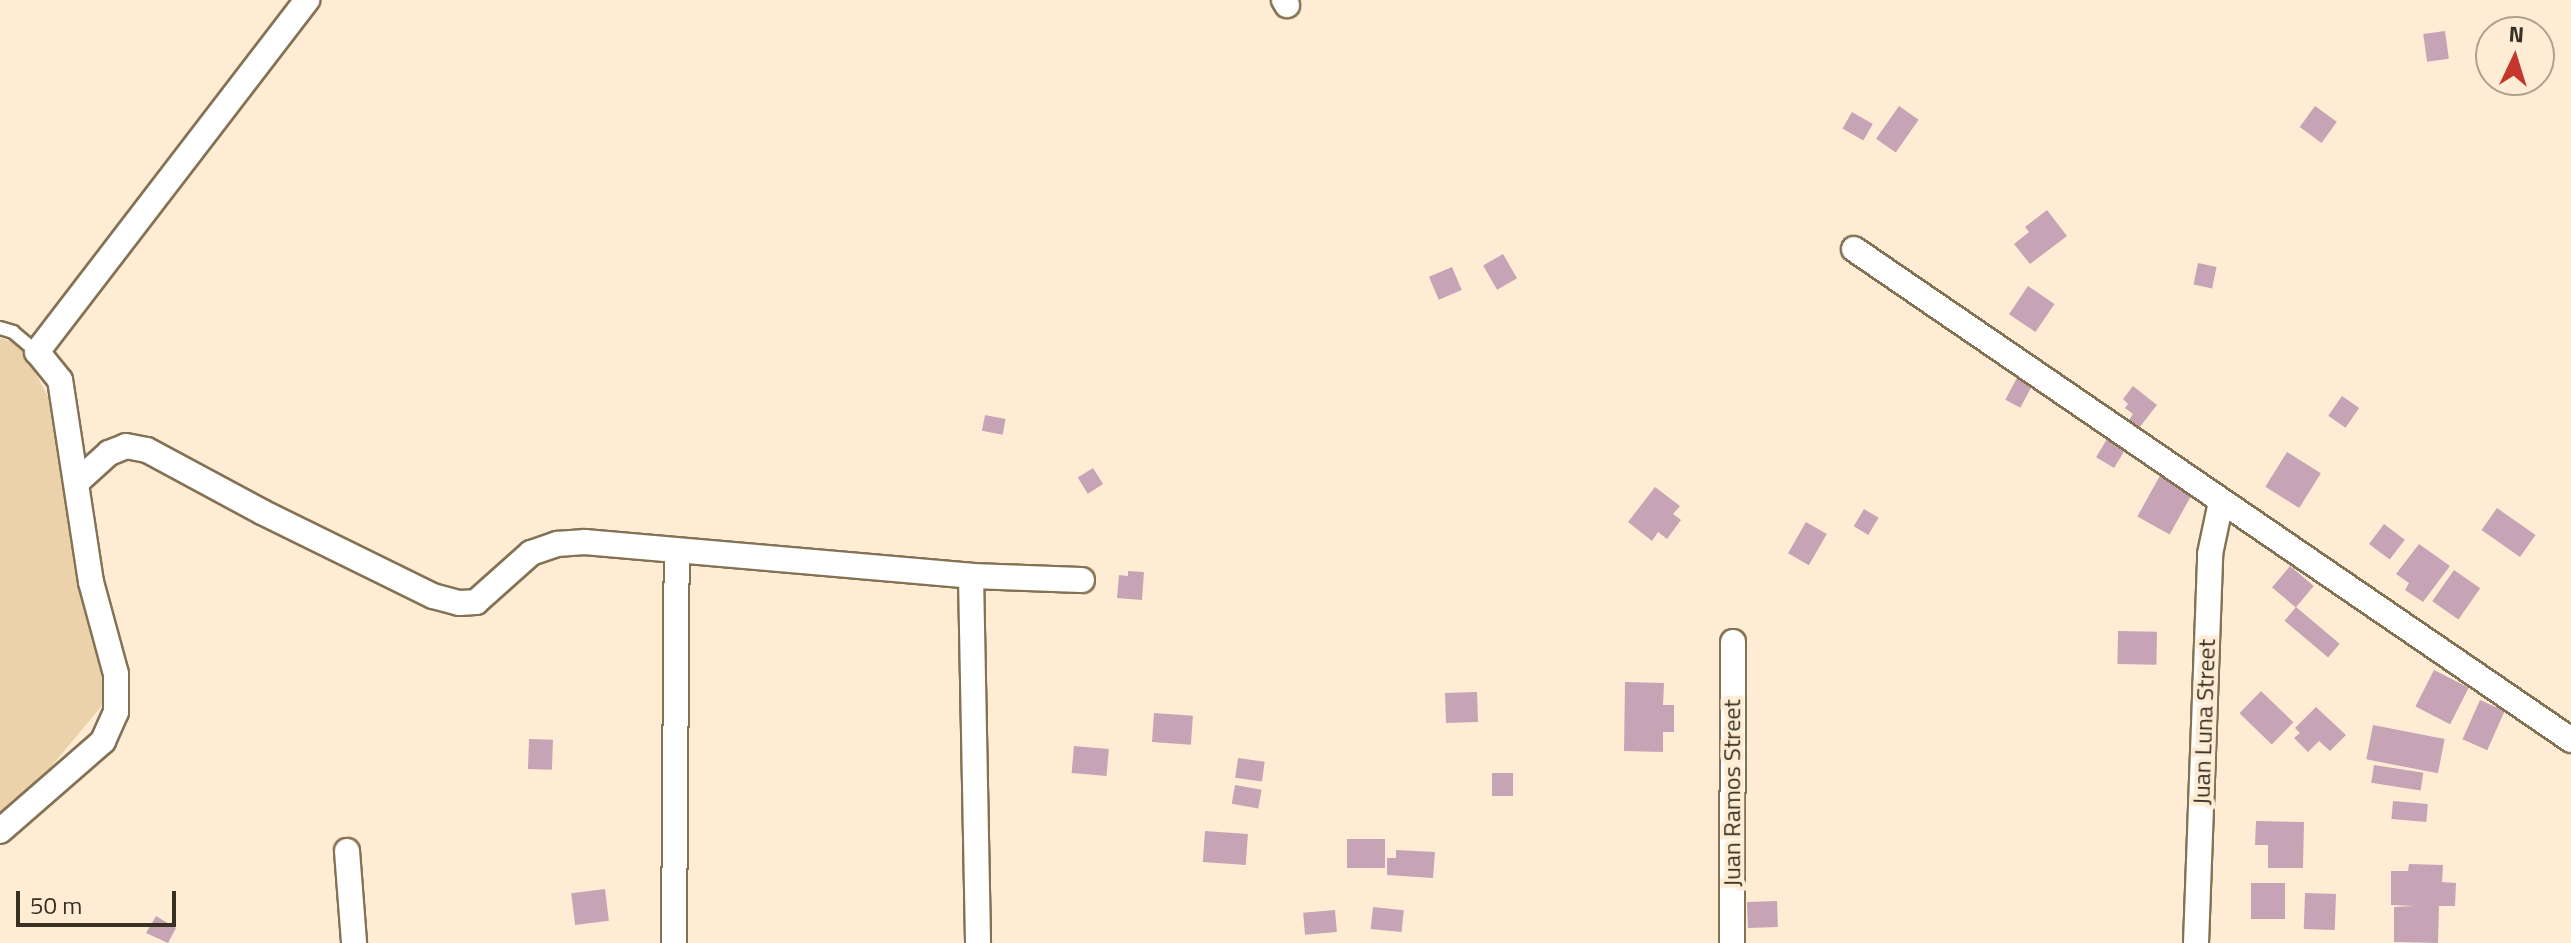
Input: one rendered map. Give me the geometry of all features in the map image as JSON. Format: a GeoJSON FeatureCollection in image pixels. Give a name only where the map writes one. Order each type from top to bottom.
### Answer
{"type":"FeatureCollection","features":[{"type":"Feature","properties":{"kind":"street"},"geometry":{"type":"LineString","coordinates":[[0,831],[103,741],[116,712],[116,674],[91,582],[78,481],[60,380],[37,352],[307,0]]}},
{"type":"Feature","properties":{"kind":"street"},"geometry":{"type":"LineString","coordinates":[[1854,249],[2571,740]]}},
{"type":"Feature","properties":{"kind":"street"},"geometry":{"type":"LineString","coordinates":[[78,481],[109,453],[126,446],[147,450],[433,596],[459,603],[476,602],[531,553],[557,544],[585,542],[971,576],[1082,580]]}},
{"type":"Feature","properties":{"kind":"street","name":"Juan Luna Street"},"geometry":{"type":"LineString","coordinates":[[2196,943],[2210,554],[2221,502]]}},
{"type":"Feature","properties":{"kind":"street"},"geometry":{"type":"LineString","coordinates":[[674,943],[677,552]]}},
{"type":"Feature","properties":{"kind":"street"},"geometry":{"type":"LineString","coordinates":[[971,576],[978,943]]}},
{"type":"Feature","properties":{"kind":"street","name":"Juan Ramos Street"},"geometry":{"type":"LineString","coordinates":[[1732,943],[1733,642]]}},
{"type":"Feature","properties":{"kind":"street"},"geometry":{"type":"LineString","coordinates":[[347,851],[354,943]]}},
{"type":"Feature","properties":{"kind":"lane"},"geometry":{"type":"LineString","coordinates":[[0,328],[13,332],[37,352]]}},
{"type":"Feature","properties":{"kind":"shaded area"},"geometry":{"type":"Polygon","coordinates":[[[0,338],[20,344],[66,430],[105,702],[10,816],[0,821],[0,338]]]}},
{"type":"Feature","properties":{"kind":"building"},"geometry":{"type":"Polygon","coordinates":[[[2445,31],[2449,59],[2427,62],[2423,34],[2445,31]]]}},
{"type":"Feature","properties":{"kind":"building"},"geometry":{"type":"Polygon","coordinates":[[[1899,106],[1919,120],[1896,153],[1876,139],[1899,106]]]}},
{"type":"Feature","properties":{"kind":"building"},"geometry":{"type":"Polygon","coordinates":[[[2315,106],[2337,122],[2322,143],[2300,127],[2315,106]]]}},
{"type":"Feature","properties":{"kind":"building"},"geometry":{"type":"Polygon","coordinates":[[[1852,112],[1873,124],[1863,140],[1842,128],[1852,112]]]}},
{"type":"Feature","properties":{"kind":"building"},"geometry":{"type":"Polygon","coordinates":[[[2047,210],[2067,236],[2030,264],[2014,244],[2029,232],[2025,227],[2047,210]]]}},
{"type":"Feature","properties":{"kind":"building"},"geometry":{"type":"Polygon","coordinates":[[[1503,254],[1517,278],[1497,290],[1483,266],[1503,254]]]}},
{"type":"Feature","properties":{"kind":"building"},"geometry":{"type":"Polygon","coordinates":[[[2198,263],[2217,267],[2212,288],[2193,285],[2198,263]]]}},
{"type":"Feature","properties":{"kind":"building"},"geometry":{"type":"Polygon","coordinates":[[[1452,267],[1462,290],[1439,300],[1429,277],[1452,267]]]}},
{"type":"Feature","properties":{"kind":"building"},"geometry":{"type":"Polygon","coordinates":[[[2028,286],[2055,304],[2036,332],[2009,314],[2028,286]]]}},
{"type":"Feature","properties":{"kind":"building"},"geometry":{"type":"Polygon","coordinates":[[[2018,376],[2033,384],[2020,408],[2005,400],[2018,376]]]}},
{"type":"Feature","properties":{"kind":"building"},"geometry":{"type":"Polygon","coordinates":[[[2133,386],[2157,405],[2139,428],[2129,420],[2133,414],[2125,408],[2128,404],[2123,399],[2133,386]]]}},
{"type":"Feature","properties":{"kind":"building"},"geometry":{"type":"Polygon","coordinates":[[[2342,396],[2359,408],[2345,428],[2328,416],[2342,396]]]}},
{"type":"Feature","properties":{"kind":"building"},"geometry":{"type":"Polygon","coordinates":[[[985,415],[1006,419],[1003,435],[982,431],[985,415]]]}},
{"type":"Feature","properties":{"kind":"building"},"geometry":{"type":"Polygon","coordinates":[[[2110,434],[2128,445],[2114,468],[2096,457],[2110,434]]]}},
{"type":"Feature","properties":{"kind":"building"},"geometry":{"type":"Polygon","coordinates":[[[2287,452],[2321,473],[2299,508],[2265,487],[2287,452]]]}},
{"type":"Feature","properties":{"kind":"building"},"geometry":{"type":"Polygon","coordinates":[[[1093,468],[1103,484],[1088,494],[1078,478],[1093,468]]]}},
{"type":"Feature","properties":{"kind":"building"},"geometry":{"type":"Polygon","coordinates":[[[2162,472],[2194,490],[2170,535],[2137,517],[2162,472]]]}},
{"type":"Feature","properties":{"kind":"building"},"geometry":{"type":"Polygon","coordinates":[[[1655,487],[1680,506],[1673,514],[1681,520],[1667,539],[1658,532],[1652,541],[1628,522],[1655,487]]]}},
{"type":"Feature","properties":{"kind":"building"},"geometry":{"type":"Polygon","coordinates":[[[2497,508],[2536,535],[2520,557],[2482,530],[2497,508]]]}},
{"type":"Feature","properties":{"kind":"building"},"geometry":{"type":"Polygon","coordinates":[[[1864,509],[1879,518],[1868,535],[1854,526],[1864,509]]]}},
{"type":"Feature","properties":{"kind":"building"},"geometry":{"type":"Polygon","coordinates":[[[1806,522],[1827,534],[1809,565],[1788,553],[1806,522]]]}},
{"type":"Feature","properties":{"kind":"building"},"geometry":{"type":"Polygon","coordinates":[[[2384,524],[2405,540],[2390,560],[2369,544],[2384,524]]]}},
{"type":"Feature","properties":{"kind":"building"},"geometry":{"type":"Polygon","coordinates":[[[2419,544],[2450,566],[2423,602],[2405,590],[2409,583],[2396,574],[2419,544]]]}},
{"type":"Feature","properties":{"kind":"building"},"geometry":{"type":"Polygon","coordinates":[[[2290,566],[2314,586],[2296,607],[2272,587],[2290,566]]]}},
{"type":"Feature","properties":{"kind":"building"},"geometry":{"type":"Polygon","coordinates":[[[2454,570],[2480,588],[2458,619],[2432,601],[2454,570]]]}},
{"type":"Feature","properties":{"kind":"building"},"geometry":{"type":"Polygon","coordinates":[[[1128,571],[1144,572],[1142,600],[1117,598],[1119,575],[1128,576],[1128,571]]]}},
{"type":"Feature","properties":{"kind":"building"},"geometry":{"type":"Polygon","coordinates":[[[2296,607],[2340,644],[2328,657],[2284,621],[2296,607]]]}},
{"type":"Feature","properties":{"kind":"building"},"geometry":{"type":"Polygon","coordinates":[[[2118,631],[2157,632],[2156,665],[2117,664],[2118,631]]]}},
{"type":"Feature","properties":{"kind":"building"},"geometry":{"type":"Polygon","coordinates":[[[2434,670],[2469,688],[2450,724],[2415,707],[2434,670]]]}},
{"type":"Feature","properties":{"kind":"building"},"geometry":{"type":"Polygon","coordinates":[[[1625,682],[1664,683],[1663,705],[1674,705],[1674,732],[1663,732],[1663,752],[1624,751],[1625,682]]]}},
{"type":"Feature","properties":{"kind":"building"},"geometry":{"type":"Polygon","coordinates":[[[2261,691],[2293,722],[2272,745],[2239,713],[2261,691]]]}},
{"type":"Feature","properties":{"kind":"building"},"geometry":{"type":"Polygon","coordinates":[[[1477,692],[1478,722],[1446,723],[1445,693],[1477,692]]]}},
{"type":"Feature","properties":{"kind":"building"},"geometry":{"type":"Polygon","coordinates":[[[2480,700],[2505,711],[2487,750],[2463,739],[2480,700]]]}},
{"type":"Feature","properties":{"kind":"building"},"geometry":{"type":"Polygon","coordinates":[[[2316,707],[2346,735],[2330,751],[2319,741],[2308,752],[2294,738],[2300,733],[2295,728],[2316,707]]]}},
{"type":"Feature","properties":{"kind":"building"},"geometry":{"type":"Polygon","coordinates":[[[1154,713],[1193,716],[1191,745],[1152,742],[1154,713]]]}},
{"type":"Feature","properties":{"kind":"building"},"geometry":{"type":"Polygon","coordinates":[[[2373,725],[2445,739],[2438,773],[2366,759],[2373,725]]]}},
{"type":"Feature","properties":{"kind":"building"},"geometry":{"type":"Polygon","coordinates":[[[529,739],[553,740],[552,770],[528,769],[529,739]]]}},
{"type":"Feature","properties":{"kind":"building"},"geometry":{"type":"Polygon","coordinates":[[[1074,746],[1109,749],[1107,776],[1072,773],[1074,746]]]}},
{"type":"Feature","properties":{"kind":"building"},"geometry":{"type":"Polygon","coordinates":[[[1238,758],[1265,762],[1262,782],[1235,778],[1238,758]]]}},
{"type":"Feature","properties":{"kind":"building"},"geometry":{"type":"Polygon","coordinates":[[[2374,765],[2423,773],[2421,791],[2371,783],[2374,765]]]}},
{"type":"Feature","properties":{"kind":"building"},"geometry":{"type":"Polygon","coordinates":[[[1492,773],[1513,773],[1513,796],[1492,796],[1492,773]]]}},
{"type":"Feature","properties":{"kind":"building"},"geometry":{"type":"Polygon","coordinates":[[[1235,785],[1262,790],[1258,808],[1232,804],[1235,785]]]}},
{"type":"Feature","properties":{"kind":"building"},"geometry":{"type":"Polygon","coordinates":[[[2393,801],[2428,804],[2426,822],[2391,819],[2393,801]]]}},
{"type":"Feature","properties":{"kind":"building"},"geometry":{"type":"Polygon","coordinates":[[[2256,821],[2304,822],[2303,868],[2268,868],[2268,845],[2255,845],[2256,821]]]}},
{"type":"Feature","properties":{"kind":"building"},"geometry":{"type":"Polygon","coordinates":[[[1205,831],[1248,834],[1246,865],[1203,862],[1205,831]]]}},
{"type":"Feature","properties":{"kind":"building"},"geometry":{"type":"Polygon","coordinates":[[[1347,839],[1385,839],[1385,868],[1347,868],[1347,839]]]}},
{"type":"Feature","properties":{"kind":"building"},"geometry":{"type":"Polygon","coordinates":[[[1396,850],[1435,852],[1433,878],[1387,875],[1387,858],[1396,858],[1396,850]]]}},
{"type":"Feature","properties":{"kind":"building"},"geometry":{"type":"Polygon","coordinates":[[[2409,864],[2443,865],[2442,882],[2456,883],[2455,906],[2439,906],[2438,943],[2394,942],[2394,907],[2415,906],[2391,905],[2391,871],[2408,871],[2409,864]]]}},
{"type":"Feature","properties":{"kind":"building"},"geometry":{"type":"Polygon","coordinates":[[[2251,883],[2285,883],[2285,919],[2251,919],[2251,883]]]}},
{"type":"Feature","properties":{"kind":"building"},"geometry":{"type":"Polygon","coordinates":[[[605,889],[609,921],[575,925],[571,893],[605,889]]]}},
{"type":"Feature","properties":{"kind":"building"},"geometry":{"type":"Polygon","coordinates":[[[2305,893],[2336,894],[2335,930],[2304,929],[2305,893]]]}},
{"type":"Feature","properties":{"kind":"building"},"geometry":{"type":"Polygon","coordinates":[[[1777,901],[1778,927],[1748,928],[1747,902],[1777,901]]]}},
{"type":"Feature","properties":{"kind":"building"},"geometry":{"type":"Polygon","coordinates":[[[1373,907],[1404,910],[1402,932],[1371,929],[1373,907]]]}},
{"type":"Feature","properties":{"kind":"building"},"geometry":{"type":"Polygon","coordinates":[[[1335,910],[1337,932],[1305,935],[1303,913],[1335,910]]]}},
{"type":"Feature","properties":{"kind":"building"},"geometry":{"type":"Polygon","coordinates":[[[156,916],[176,928],[168,943],[146,933],[156,916]]]}}]}
